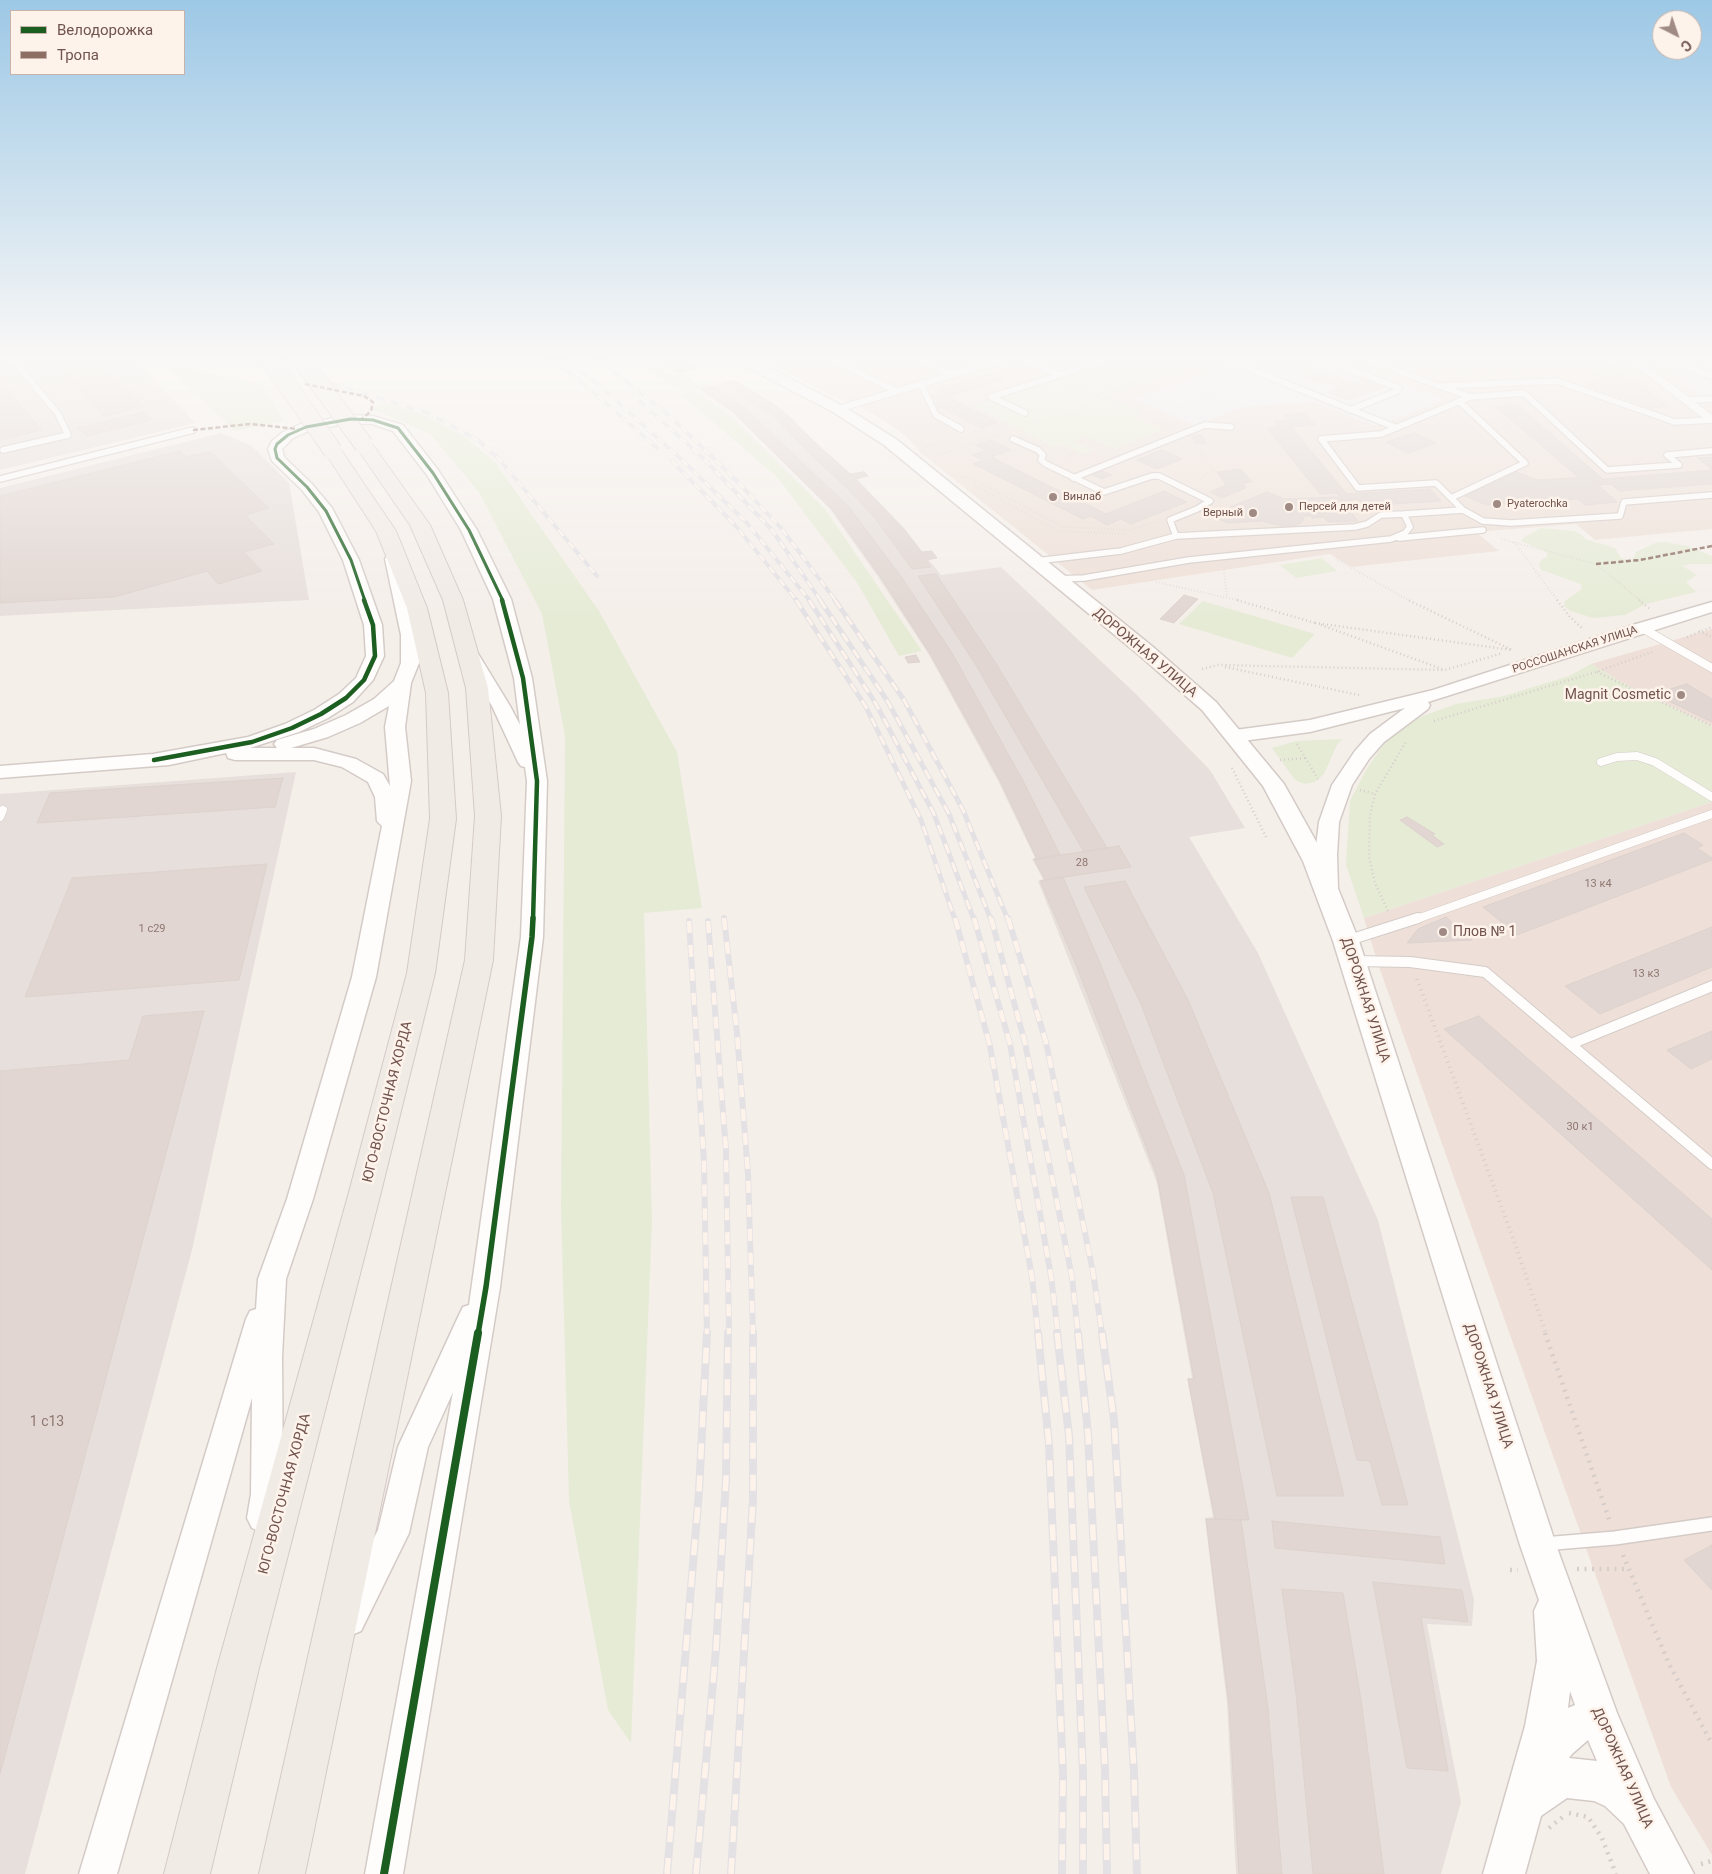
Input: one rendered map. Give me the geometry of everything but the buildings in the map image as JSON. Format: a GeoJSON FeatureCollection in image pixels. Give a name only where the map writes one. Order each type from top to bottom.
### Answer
{"type":"FeatureCollection","features":[{"type":"Feature","properties":{"kind":"main road","name":"ЮГО-ВОСТОЧНАЯ ХОРДА"},"geometry":{"type":"LineString","coordinates":[[187,1874],[238,1668],[422,973],[443,819],[437,693],[417,608],[386,531],[328,443]]}},
{"type":"Feature","properties":{"kind":"main road"},"geometry":{"type":"LineString","coordinates":[[282,1874],[479,960],[488,816],[477,688],[453,600],[420,525],[363,443]]}},
{"type":"Feature","properties":{"kind":"main road","name":"ДОРОЖНАЯ УЛИЦА"},"geometry":{"type":"LineString","coordinates":[[892,443],[1209,706],[1236,736],[1273,784],[1288,809],[1315,861],[1349,951],[1538,1545],[1599,1718],[1640,1812],[1673,1874]]}},
{"type":"Feature","properties":{"kind":"main road"},"geometry":{"type":"LineString","coordinates":[[1533,1818],[1556,1661],[1552,1584]]}},
{"type":"Feature","properties":{"kind":"main road"},"geometry":{"type":"LineString","coordinates":[[1533,1818],[1558,1740],[1578,1723],[1599,1718]]}},
{"type":"Feature","properties":{"kind":"main road"},"geometry":{"type":"LineString","coordinates":[[1504,1874],[1533,1818],[1562,1778],[1598,1781],[1619,1792],[1640,1812]]}},
{"type":"Feature","properties":{"kind":"street"},"geometry":{"type":"LineString","coordinates":[[154,760],[252,742],[292,728],[321,714],[346,698],[364,680],[375,656],[373,625],[351,560],[326,511],[307,487],[277,458],[275,449],[279,443]]}},
{"type":"Feature","properties":{"kind":"street"},"geometry":{"type":"LineString","coordinates":[[384,1874],[486,1287],[532,937],[537,781],[523,678],[502,599],[469,530],[433,474],[410,443]]}},
{"type":"Feature","properties":{"kind":"street"},"geometry":{"type":"LineString","coordinates":[[98,1874],[272,1280],[300,1199],[364,977],[401,781],[395,727],[402,683],[410,663],[410,635],[386,531]]}},
{"type":"Feature","properties":{"kind":"street","name":"РОССОШАНСКАЯ УЛИЦА"},"geometry":{"type":"LineString","coordinates":[[1236,736],[1310,726],[1439,694],[1712,607]]}},
{"type":"Feature","properties":{"kind":"street"},"geometry":{"type":"LineString","coordinates":[[467,650],[501,706],[537,781]]}},
{"type":"Feature","properties":{"kind":"street"},"geometry":{"type":"LineString","coordinates":[[237,754],[321,733],[353,719],[380,703],[402,683]]}},
{"type":"Feature","properties":{"kind":"street","name":"РОССОШАНСКАЯ УЛИЦА"},"geometry":{"type":"LineString","coordinates":[[1327,890],[1326,855],[1328,822],[1342,785],[1376,738],[1409,713],[1439,694]]}},
{"type":"Feature","properties":{"kind":"street"},"geometry":{"type":"LineString","coordinates":[[0,772],[237,754],[314,754],[349,763],[376,778],[385,797],[388,842]]}},
{"type":"Feature","properties":{"kind":"street"},"geometry":{"type":"LineString","coordinates":[[238,1668],[267,1494],[267,1357],[272,1280]]}},
{"type":"Feature","properties":{"kind":"street"},"geometry":{"type":"LineString","coordinates":[[329,1661],[393,1533],[413,1447],[486,1287]]}},
{"type":"Feature","properties":{"kind":"lane"},"geometry":{"type":"LineString","coordinates":[[3,450],[31,443]]}},
{"type":"Feature","properties":{"kind":"lane"},"geometry":{"type":"LineString","coordinates":[[0,479],[140,443]]}},
{"type":"Feature","properties":{"kind":"lane"},"geometry":{"type":"LineString","coordinates":[[1023,443],[1038,450],[1043,455],[1041,460],[1046,464],[1104,492],[1152,476],[1159,476],[1210,501],[1197,509],[1170,520],[1176,536]]}},
{"type":"Feature","properties":{"kind":"lane"},"geometry":{"type":"LineString","coordinates":[[1073,478],[1158,443]]}},
{"type":"Feature","properties":{"kind":"lane"},"geometry":{"type":"LineString","coordinates":[[1324,443],[1358,488],[1436,482],[1462,510],[1483,521],[1511,524],[1620,516],[1624,502],[1712,495]]}},
{"type":"Feature","properties":{"kind":"lane"},"geometry":{"type":"LineString","coordinates":[[1451,498],[1525,463],[1504,443]]}},
{"type":"Feature","properties":{"kind":"lane"},"geometry":{"type":"LineString","coordinates":[[1579,443],[1608,470],[1680,465],[1668,455],[1712,451]]}},
{"type":"Feature","properties":{"kind":"lane"},"geometry":{"type":"LineString","coordinates":[[1035,561],[1121,551],[1176,536],[1355,527],[1367,524],[1381,515],[1462,510]]}},
{"type":"Feature","properties":{"kind":"lane"},"geometry":{"type":"LineString","coordinates":[[1391,538],[1405,533],[1410,527],[1404,514]]}},
{"type":"Feature","properties":{"kind":"lane"},"geometry":{"type":"LineString","coordinates":[[1056,579],[1084,578],[1216,557],[1483,530]]}},
{"type":"Feature","properties":{"kind":"lane"},"geometry":{"type":"LineString","coordinates":[[1642,628],[1712,668]]}},
{"type":"Feature","properties":{"kind":"lane"},"geometry":{"type":"LineString","coordinates":[[1601,762],[1617,757],[1637,756],[1655,762],[1712,797]]}},
{"type":"Feature","properties":{"kind":"lane"},"geometry":{"type":"LineString","coordinates":[[1349,951],[1393,927],[1711,816]]}},
{"type":"Feature","properties":{"kind":"lane"},"geometry":{"type":"LineString","coordinates":[[1349,951],[1410,962],[1485,972],[1712,1164]]}},
{"type":"Feature","properties":{"kind":"lane"},"geometry":{"type":"LineString","coordinates":[[1571,1044],[1712,986]]}},
{"type":"Feature","properties":{"kind":"lane"},"geometry":{"type":"LineString","coordinates":[[1538,1545],[1615,1538],[1712,1524]]}},
{"type":"Feature","properties":{"kind":"path"},"geometry":{"type":"LineString","coordinates":[[921,448],[937,443]]}},
{"type":"Feature","properties":{"kind":"path"},"geometry":{"type":"LineString","coordinates":[[932,457],[972,443]]}},
{"type":"Feature","properties":{"kind":"path"},"geometry":{"type":"LineString","coordinates":[[1185,489],[1213,470],[1194,443]]}},
{"type":"Feature","properties":{"kind":"path"},"geometry":{"type":"LineString","coordinates":[[1133,534],[1058,531],[959,476],[972,478],[1063,528],[1129,530],[1159,521],[1161,526]]}},
{"type":"Feature","properties":{"kind":"path"},"geometry":{"type":"LineString","coordinates":[[1483,530],[1498,538],[1596,564],[1650,610]]}},
{"type":"Feature","properties":{"kind":"path"},"geometry":{"type":"LineString","coordinates":[[1513,542],[1570,617],[1584,629]]}},
{"type":"Feature","properties":{"kind":"path"},"geometry":{"type":"LineString","coordinates":[[1315,547],[1413,602],[1512,650],[1315,623]]}},
{"type":"Feature","properties":{"kind":"path"},"geometry":{"type":"LineString","coordinates":[[1216,557],[1224,570],[1227,597]]}},
{"type":"Feature","properties":{"kind":"path"},"geometry":{"type":"LineString","coordinates":[[1116,573],[1227,597],[1315,623],[1445,670],[1218,665],[1202,669]]}},
{"type":"Feature","properties":{"kind":"path"},"geometry":{"type":"LineString","coordinates":[[1432,722],[1445,716],[1596,672],[1673,646],[1698,631],[1712,627]]}},
{"type":"Feature","properties":{"kind":"path"},"geometry":{"type":"LineString","coordinates":[[1698,631],[1712,637]]}},
{"type":"Feature","properties":{"kind":"path"},"geometry":{"type":"LineString","coordinates":[[1218,665],[1363,696]]}},
{"type":"Feature","properties":{"kind":"path"},"geometry":{"type":"LineString","coordinates":[[1596,672],[1712,726]]}},
{"type":"Feature","properties":{"kind":"path"},"geometry":{"type":"LineString","coordinates":[[1393,927],[1375,883],[1369,857],[1370,815],[1375,794],[1409,738]]}},
{"type":"Feature","properties":{"kind":"path"},"geometry":{"type":"LineString","coordinates":[[1296,741],[1318,779]]}},
{"type":"Feature","properties":{"kind":"path"},"geometry":{"type":"LineString","coordinates":[[1280,760],[1305,758]]}},
{"type":"Feature","properties":{"kind":"path"},"geometry":{"type":"LineString","coordinates":[[1230,766],[1268,839]]}},
{"type":"Feature","properties":{"kind":"path"},"geometry":{"type":"LineString","coordinates":[[1355,788],[1375,794]]}},
{"type":"Feature","properties":{"kind":"path"},"geometry":{"type":"LineString","coordinates":[[1410,962],[1514,1241],[1615,1538],[1669,1664],[1712,1744]]}},
{"type":"Feature","properties":{"kind":"path"},"geometry":{"type":"LineString","coordinates":[[1533,1818],[1570,1812],[1588,1817],[1602,1838],[1616,1874]]}},
{"type":"Feature","properties":{"kind":"shaded area"},"geometry":{"type":"Polygon","coordinates":[[[0,443],[111,443],[0,470],[0,443]]]}},
{"type":"Feature","properties":{"kind":"shaded area"},"geometry":{"type":"Polygon","coordinates":[[[179,443],[246,443],[252,446],[289,483],[309,600],[0,616],[0,488],[179,443]]]}},
{"type":"Feature","properties":{"kind":"shaded area"},"geometry":{"type":"Polygon","coordinates":[[[764,443],[817,443],[851,474],[864,471],[869,476],[857,479],[904,528],[941,575],[1001,567],[1137,695],[1210,770],[1245,828],[1189,837],[1258,953],[1378,1220],[1474,1600],[1472,1626],[1427,1624],[1461,1802],[1441,1874],[1236,1874],[1227,1704],[1205,1518],[1213,1517],[1187,1378],[1192,1378],[1157,1183],[1038,881],[1043,879],[1032,859],[1035,858],[998,781],[929,655],[878,577],[830,509],[764,443]]]}},
{"type":"Feature","properties":{"kind":"shaded area"},"geometry":{"type":"Polygon","coordinates":[[[912,443],[1712,443],[1712,529],[1595,540],[1576,524],[1476,532],[1499,551],[1351,567],[1330,554],[1092,590],[920,452],[912,443]]]}},
{"type":"Feature","properties":{"kind":"shaded area"},"geometry":{"type":"Polygon","coordinates":[[[1712,629],[1712,726],[1623,683],[1591,664],[1712,629]]]}},
{"type":"Feature","properties":{"kind":"shaded area"},"geometry":{"type":"Polygon","coordinates":[[[296,772],[192,1250],[25,1874],[0,1874],[0,794],[296,772]]]}},
{"type":"Feature","properties":{"kind":"shaded area"},"geometry":{"type":"Polygon","coordinates":[[[1712,802],[1712,1855],[1671,1787],[1378,964],[1364,918],[1712,802]]]}},
{"type":"Feature","properties":{"kind":"green space"},"geometry":{"type":"Polygon","coordinates":[[[438,443],[473,443],[495,462],[599,611],[677,752],[702,908],[644,913],[652,1222],[631,1743],[608,1710],[569,1501],[561,1208],[565,736],[542,614],[479,492],[438,443]]]}},
{"type":"Feature","properties":{"kind":"green space"},"geometry":{"type":"Polygon","coordinates":[[[738,443],[759,443],[825,509],[922,651],[899,656],[858,584],[778,478],[738,443]]]}},
{"type":"Feature","properties":{"kind":"green space"},"geometry":{"type":"Polygon","coordinates":[[[1047,443],[1078,443],[1093,450],[1083,454],[1062,444],[1054,447],[1047,443]]]}},
{"type":"Feature","properties":{"kind":"green space"},"geometry":{"type":"Polygon","coordinates":[[[1102,443],[1128,443],[1115,449],[1102,443]]]}},
{"type":"Feature","properties":{"kind":"green space"},"geometry":{"type":"Polygon","coordinates":[[[1541,528],[1574,531],[1585,539],[1615,548],[1621,558],[1632,561],[1636,552],[1655,543],[1665,542],[1688,546],[1712,556],[1712,564],[1690,564],[1683,566],[1697,575],[1686,582],[1696,592],[1646,604],[1625,615],[1593,618],[1571,611],[1564,606],[1565,601],[1582,589],[1581,584],[1541,570],[1539,565],[1541,560],[1547,557],[1547,552],[1521,541],[1524,537],[1541,528]]]}},
{"type":"Feature","properties":{"kind":"green space"},"geometry":{"type":"Polygon","coordinates":[[[1322,558],[1337,571],[1296,578],[1280,565],[1322,558]]]}},
{"type":"Feature","properties":{"kind":"green space"},"geometry":{"type":"Polygon","coordinates":[[[1203,601],[1315,634],[1292,658],[1179,624],[1203,601]]]}},
{"type":"Feature","properties":{"kind":"green space"},"geometry":{"type":"Polygon","coordinates":[[[1591,664],[1623,683],[1712,726],[1712,802],[1364,918],[1346,865],[1350,801],[1367,768],[1385,743],[1409,721],[1456,704],[1504,696],[1569,676],[1591,664]]]}},
{"type":"Feature","properties":{"kind":"green space"},"geometry":{"type":"Polygon","coordinates":[[[1342,739],[1337,745],[1324,774],[1315,782],[1304,784],[1295,780],[1272,748],[1296,741],[1342,739]]]}},
{"type":"Feature","properties":{"kind":"railway"},"geometry":{"type":"LineString","coordinates":[[482,443],[498,458],[597,576]]}},
{"type":"Feature","properties":{"kind":"railway"},"geometry":{"type":"LineString","coordinates":[[652,443],[657,448]]}},
{"type":"Feature","properties":{"kind":"railway"},"geometry":{"type":"LineString","coordinates":[[664,443],[747,523],[810,601]]}},
{"type":"Feature","properties":{"kind":"railway"},"geometry":{"type":"LineString","coordinates":[[687,443],[772,530],[821,601]]}},
{"type":"Feature","properties":{"kind":"railway"},"geometry":{"type":"LineString","coordinates":[[698,443],[781,528],[836,601]]}},
{"type":"Feature","properties":{"kind":"railway"},"geometry":{"type":"LineString","coordinates":[[672,461],[735,525],[797,601]]}},
{"type":"Feature","properties":{"kind":"railway"},"geometry":{"type":"LineString","coordinates":[[796,600],[866,707],[921,820],[955,920]]}},
{"type":"Feature","properties":{"kind":"railway"},"geometry":{"type":"LineString","coordinates":[[809,600],[876,704],[934,814],[974,920]]}},
{"type":"Feature","properties":{"kind":"railway"},"geometry":{"type":"LineString","coordinates":[[820,600],[888,702],[949,814],[991,920]]}},
{"type":"Feature","properties":{"kind":"railway"},"geometry":{"type":"LineString","coordinates":[[835,600],[904,700],[963,810],[1008,920]]}},
{"type":"Feature","properties":{"kind":"railway"},"geometry":{"type":"LineString","coordinates":[[724,918],[737,1033],[748,1174],[753,1334]]}},
{"type":"Feature","properties":{"kind":"railway"},"geometry":{"type":"LineString","coordinates":[[955,918],[990,1046],[1032,1277],[1038,1334]]}},
{"type":"Feature","properties":{"kind":"railway"},"geometry":{"type":"LineString","coordinates":[[974,918],[1010,1044],[1051,1276],[1058,1334]]}},
{"type":"Feature","properties":{"kind":"railway"},"geometry":{"type":"LineString","coordinates":[[991,918],[1025,1043],[1072,1277],[1078,1334]]}},
{"type":"Feature","properties":{"kind":"railway"},"geometry":{"type":"LineString","coordinates":[[1008,918],[1046,1042],[1093,1272],[1102,1334]]}},
{"type":"Feature","properties":{"kind":"railway"},"geometry":{"type":"LineString","coordinates":[[689,921],[704,1163],[707,1333]]}},
{"type":"Feature","properties":{"kind":"railway"},"geometry":{"type":"LineString","coordinates":[[708,921],[726,1150],[729,1334]]}},
{"type":"Feature","properties":{"kind":"railway"},"geometry":{"type":"LineString","coordinates":[[667,1874],[699,1492],[707,1333]]}},
{"type":"Feature","properties":{"kind":"railway"},"geometry":{"type":"LineString","coordinates":[[696,1874],[716,1649],[726,1479],[728,1333]]}},
{"type":"Feature","properties":{"kind":"railway"},"geometry":{"type":"LineString","coordinates":[[1038,1333],[1049,1445],[1063,1775],[1062,1874]]}},
{"type":"Feature","properties":{"kind":"railway"},"geometry":{"type":"LineString","coordinates":[[1057,1333],[1069,1436],[1083,1774],[1083,1874]]}},
{"type":"Feature","properties":{"kind":"railway"},"geometry":{"type":"LineString","coordinates":[[1078,1333],[1088,1434],[1105,1770],[1107,1874]]}},
{"type":"Feature","properties":{"kind":"railway"},"geometry":{"type":"LineString","coordinates":[[1102,1333],[1114,1420],[1134,1773],[1137,1874]]}},
{"type":"Feature","properties":{"kind":"railway"},"geometry":{"type":"LineString","coordinates":[[731,1874],[753,1499],[753,1334]]}},
{"type":"Feature","properties":{"kind":"marked path"},"geometry":{"type":"LineString","coordinates":[[1596,564],[1640,560],[1712,546]]}},
{"type":"Feature","properties":{"kind":"cycle path"},"geometry":{"type":"LineString","coordinates":[[154,760],[252,742],[292,728],[321,714],[346,698],[364,680],[375,656],[373,625],[351,560],[326,511],[307,487],[277,458],[275,449],[278,443]]}},
{"type":"Feature","properties":{"kind":"cycle path"},"geometry":{"type":"LineString","coordinates":[[384,1874],[486,1287],[532,937],[537,827],[537,781],[523,678],[502,599],[469,530],[433,473],[410,443]]}},
{"type":"Feature","properties":{"kind":"place","name":"Винлаб"},"geometry":{"type":"Point","coordinates":[1053,497]}},
{"type":"Feature","properties":{"kind":"place","name":"Pyaterochka"},"geometry":{"type":"Point","coordinates":[1497,504]}},
{"type":"Feature","properties":{"kind":"place","name":"Персей для детей"},"geometry":{"type":"Point","coordinates":[1289,507]}},
{"type":"Feature","properties":{"kind":"place","name":"Верный"},"geometry":{"type":"Point","coordinates":[1253,513]}},
{"type":"Feature","properties":{"kind":"place","name":"Magnit Cosmetic"},"geometry":{"type":"Point","coordinates":[1681,695]}},
{"type":"Feature","properties":{"kind":"place","name":"Плов № 1"},"geometry":{"type":"Point","coordinates":[1443,932]}}]}
